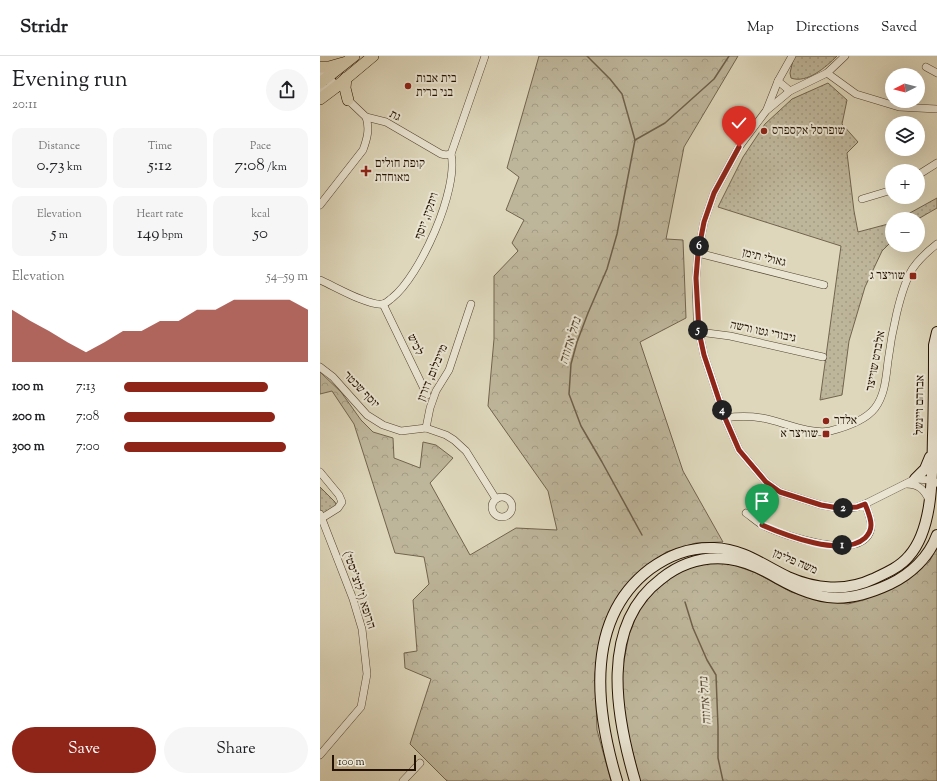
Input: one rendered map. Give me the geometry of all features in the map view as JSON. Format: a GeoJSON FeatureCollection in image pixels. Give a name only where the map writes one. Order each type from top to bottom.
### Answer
{"type":"FeatureCollection","features":[{"type":"Feature","properties":{"kind":"main road"},"geometry":{"type":"LineString","coordinates":[[321,86],[336,87],[373,56]]}},
{"type":"Feature","properties":{"kind":"main road"},"geometry":{"type":"LineString","coordinates":[[320,67],[333,66],[352,58]]}},
{"type":"Feature","properties":{"kind":"main road"},"geometry":{"type":"LineString","coordinates":[[321,86],[352,58]]}},
{"type":"Feature","properties":{"kind":"main road"},"geometry":{"type":"LineString","coordinates":[[346,78],[345,88],[348,100]]}},
{"type":"Feature","properties":{"kind":"main road"},"geometry":{"type":"LineString","coordinates":[[321,86],[336,87]]}},
{"type":"Feature","properties":{"kind":"main road","name":"אברהם ויינשל"},"geometry":{"type":"LineString","coordinates":[[934,481],[934,345],[937,332]]}},
{"type":"Feature","properties":{"kind":"main road"},"geometry":{"type":"LineString","coordinates":[[915,479],[925,469],[933,451]]}},
{"type":"Feature","properties":{"kind":"main road","name":"משה פלימן"},"geometry":{"type":"LineString","coordinates":[[617,781],[602,716],[600,690],[601,666],[605,639],[614,613],[626,592],[643,575],[666,559],[679,553],[694,549],[714,548],[734,550],[745,554],[789,577],[822,587],[840,587],[868,581],[893,570],[915,549],[921,537],[925,523],[934,481]]}},
{"type":"Feature","properties":{"kind":"main road","name":"משה פלימן"},"geometry":{"type":"LineString","coordinates":[[635,781],[619,714],[617,690],[618,667],[622,641],[630,617],[641,598],[656,582],[677,568],[693,561],[711,558],[729,559],[737,560],[755,567],[805,592],[828,598],[847,598],[867,594],[877,590],[894,582],[912,570],[927,555],[937,535]]}},
{"type":"Feature","properties":{"kind":"street","name":"ויתקין, יוסף"},"geometry":{"type":"LineString","coordinates":[[383,304],[397,294],[410,278],[433,236],[450,183],[452,168],[451,154],[485,56]]}},
{"type":"Feature","properties":{"kind":"street"},"geometry":{"type":"LineString","coordinates":[[766,111],[778,81],[792,56]]}},
{"type":"Feature","properties":{"kind":"street"},"geometry":{"type":"LineString","coordinates":[[845,56],[827,73],[790,91],[766,111],[739,147],[714,193],[704,222],[698,253],[696,278],[699,332],[704,355],[725,418],[739,450],[766,482],[780,492],[821,505],[838,508],[857,507],[915,479],[934,481]]}},
{"type":"Feature","properties":{"kind":"street"},"geometry":{"type":"LineString","coordinates":[[926,67],[937,72]]}},
{"type":"Feature","properties":{"kind":"street"},"geometry":{"type":"LineString","coordinates":[[827,73],[856,94],[899,107],[937,109]]}},
{"type":"Feature","properties":{"kind":"street"},"geometry":{"type":"LineString","coordinates":[[778,81],[790,91]]}},
{"type":"Feature","properties":{"kind":"street","name":"גת"},"geometry":{"type":"LineString","coordinates":[[336,87],[366,117],[386,122],[441,154],[451,154]]}},
{"type":"Feature","properties":{"kind":"street"},"geometry":{"type":"LineString","coordinates":[[320,205],[363,150],[368,131],[366,117]]}},
{"type":"Feature","properties":{"kind":"street"},"geometry":{"type":"LineString","coordinates":[[925,171],[937,163]]}},
{"type":"Feature","properties":{"kind":"street"},"geometry":{"type":"LineString","coordinates":[[862,199],[885,192]]}},
{"type":"Feature","properties":{"kind":"street","name":"אלברט שוייצר"},"geometry":{"type":"LineString","coordinates":[[725,418],[740,416],[762,418],[818,431],[829,431],[865,418],[876,408],[882,397],[891,339],[903,291],[913,269],[925,254],[937,244]]}},
{"type":"Feature","properties":{"kind":"street","name":"גאולי תימן"},"geometry":{"type":"LineString","coordinates":[[698,253],[824,285]]}},
{"type":"Feature","properties":{"kind":"street"},"geometry":{"type":"LineString","coordinates":[[320,280],[371,304],[383,304]]}},
{"type":"Feature","properties":{"kind":"street","name":"לכיש"},"geometry":{"type":"LineString","coordinates":[[383,304],[427,395]]}},
{"type":"Feature","properties":{"kind":"street","name":"מייבלום, דורון"},"geometry":{"type":"LineString","coordinates":[[426,428],[430,408],[436,391],[449,370],[471,304]]}},
{"type":"Feature","properties":{"kind":"street","name":"גיבורי גטו ורשה"},"geometry":{"type":"LineString","coordinates":[[699,332],[730,336],[823,356]]}},
{"type":"Feature","properties":{"kind":"street","name":"יוסף שכטר"},"geometry":{"type":"LineString","coordinates":[[320,367],[333,377],[367,415],[383,425],[401,431],[426,428],[446,434],[462,447],[496,499]]}},
{"type":"Feature","properties":{"kind":"street"},"geometry":{"type":"LineString","coordinates":[[320,472],[339,495],[342,502],[338,508],[321,516]]}},
{"type":"Feature","properties":{"kind":"street"},"geometry":{"type":"LineString","coordinates":[[905,484],[916,485],[922,488],[929,500]]}},
{"type":"Feature","properties":{"kind":"street"},"geometry":{"type":"LineString","coordinates":[[746,513],[762,525],[780,533],[810,542],[843,545],[861,541],[871,530],[865,504]]}},
{"type":"Feature","properties":{"kind":"street","name":"הרופא (ז'לוצ'יסטי)"},"geometry":{"type":"LineString","coordinates":[[320,755],[361,707],[367,674],[362,629],[353,599],[321,516]]}},
{"type":"Feature","properties":{"kind":"street"},"geometry":{"type":"LineString","coordinates":[[403,781],[420,763]]}},
{"type":"Feature","properties":{"kind":"green space"},"geometry":{"type":"Polygon","coordinates":[[[539,56],[738,56],[684,147],[666,239],[683,240],[686,318],[640,342],[683,471],[723,542],[696,543],[666,552],[632,579],[613,605],[601,634],[595,674],[597,730],[611,781],[447,781],[410,744],[431,679],[405,668],[404,653],[417,651],[413,600],[429,584],[424,557],[395,553],[354,424],[332,391],[320,394],[320,372],[341,392],[361,420],[373,432],[393,438],[394,458],[420,468],[423,442],[436,445],[453,458],[430,483],[470,555],[516,528],[557,530],[548,491],[488,406],[494,339],[494,276],[518,251],[512,243],[524,220],[506,210],[519,177],[507,168],[539,56]]]}},
{"type":"Feature","properties":{"kind":"green space"},"geometry":{"type":"Polygon","coordinates":[[[794,56],[837,56],[810,77],[797,79],[791,78],[790,73],[794,56]]]}},
{"type":"Feature","properties":{"kind":"green space"},"geometry":{"type":"Polygon","coordinates":[[[828,83],[847,100],[842,124],[858,142],[847,153],[858,232],[885,225],[885,248],[882,251],[865,287],[849,341],[842,395],[820,400],[841,246],[718,207],[743,157],[765,124],[792,99],[828,83]]]}},
{"type":"Feature","properties":{"kind":"green space"},"geometry":{"type":"Polygon","coordinates":[[[937,198],[937,208],[925,215],[925,212],[912,212],[937,198]]]}},
{"type":"Feature","properties":{"kind":"green space"},"geometry":{"type":"Polygon","coordinates":[[[320,487],[335,502],[337,507],[323,516],[320,511],[320,487]]]}},
{"type":"Feature","properties":{"kind":"green space"},"geometry":{"type":"Polygon","coordinates":[[[937,548],[937,781],[640,781],[623,714],[622,671],[629,635],[639,609],[655,591],[675,574],[703,563],[728,563],[756,573],[791,592],[823,601],[848,604],[864,600],[904,581],[929,562],[937,548]]]}},
{"type":"Feature","properties":{"kind":"waterway","name":"נחל אחוזה"},"geometry":{"type":"LineString","coordinates":[[587,56],[610,79],[622,94],[635,140],[617,234],[607,269],[577,342],[571,364],[569,394],[581,426],[642,535]]}},
{"type":"Feature","properties":{"kind":"waterway","name":"נחל אחוזה"},"geometry":{"type":"LineString","coordinates":[[635,140],[665,123],[714,79],[729,56]]}},
{"type":"Feature","properties":{"kind":"waterway","name":"נחל אחוזה"},"geometry":{"type":"LineString","coordinates":[[685,602],[693,628],[707,660],[716,675],[718,758],[723,781]]}},
{"type":"Feature","properties":{"kind":"place","name":"בית אבות בני ברית"},"geometry":{"type":"Point","coordinates":[408,86]}},
{"type":"Feature","properties":{"kind":"place","name":"שופרסל אקספרס"},"geometry":{"type":"Point","coordinates":[764,131]}},
{"type":"Feature","properties":{"kind":"place","name":"קופת חולים מאוחדת"},"geometry":{"type":"Point","coordinates":[366,171]}},
{"type":"Feature","properties":{"kind":"place","name":"שוויצר ג"},"geometry":{"type":"Point","coordinates":[913,276]}},
{"type":"Feature","properties":{"kind":"place","name":"אלדר"},"geometry":{"type":"Point","coordinates":[826,421]}},
{"type":"Feature","properties":{"kind":"place","name":"שוויצר א"},"geometry":{"type":"Point","coordinates":[826,434]}},
{"type":"Feature","properties":{"kind":"route"},"geometry":{"type":"LineString","coordinates":[[739,147],[714,193],[704,222],[698,253],[696,278],[699,332],[704,355],[725,418],[739,450],[766,482],[780,492],[821,505],[849,508],[865,504],[870,519],[871,530],[866,538],[856,543],[831,545],[810,542],[780,533],[762,525]]}}]}
